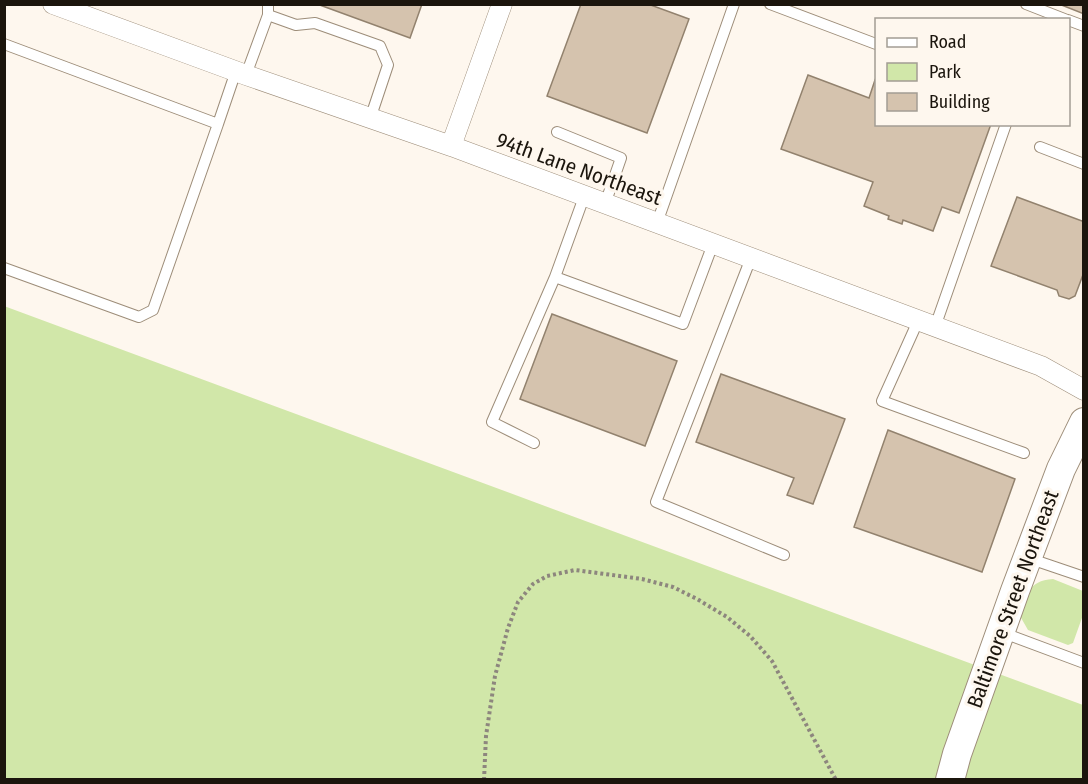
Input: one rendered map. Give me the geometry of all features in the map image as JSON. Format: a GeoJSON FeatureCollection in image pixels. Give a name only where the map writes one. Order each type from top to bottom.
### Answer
{"type":"FeatureCollection","features":[{"type":"Feature","properties":{"kind":"street","name":"94th Lane Northeast"},"geometry":{"type":"LineString","coordinates":[[53,4],[79,9],[241,73],[451,146],[1041,366],[1083,390]]}},
{"type":"Feature","properties":{"kind":"street"},"geometry":{"type":"LineString","coordinates":[[451,146],[502,4]]}},
{"type":"Feature","properties":{"kind":"street","name":"Baltimore Street Northeast"},"geometry":{"type":"LineString","coordinates":[[950,780],[1000,632],[1061,469],[1083,422]]}},
{"type":"Feature","properties":{"kind":"lane"},"geometry":{"type":"LineString","coordinates":[[657,223],[734,4]]}},
{"type":"Feature","properties":{"kind":"lane"},"geometry":{"type":"LineString","coordinates":[[770,4],[875,44]]}},
{"type":"Feature","properties":{"kind":"lane"},"geometry":{"type":"LineString","coordinates":[[1026,4],[1063,18]]}},
{"type":"Feature","properties":{"kind":"lane"},"geometry":{"type":"LineString","coordinates":[[4,268],[139,317],[153,310],[218,124],[268,10],[296,25],[315,23],[380,46],[388,65],[370,119]]}},
{"type":"Feature","properties":{"kind":"lane"},"geometry":{"type":"LineString","coordinates":[[4,44],[218,124]]}},
{"type":"Feature","properties":{"kind":"lane"},"geometry":{"type":"LineString","coordinates":[[1005,126],[926,324],[882,401],[1023,453]]}},
{"type":"Feature","properties":{"kind":"lane"},"geometry":{"type":"LineString","coordinates":[[557,132],[621,158],[605,204]]}},
{"type":"Feature","properties":{"kind":"lane"},"geometry":{"type":"LineString","coordinates":[[1040,147],[1083,164]]}},
{"type":"Feature","properties":{"kind":"lane"},"geometry":{"type":"LineString","coordinates":[[534,443],[492,422],[555,277],[584,196]]}},
{"type":"Feature","properties":{"kind":"lane"},"geometry":{"type":"LineString","coordinates":[[555,277],[683,324],[713,244]]}},
{"type":"Feature","properties":{"kind":"lane"},"geometry":{"type":"LineString","coordinates":[[751,258],[656,502],[784,555]]}},
{"type":"Feature","properties":{"kind":"lane"},"geometry":{"type":"LineString","coordinates":[[1028,558],[1083,578]]}},
{"type":"Feature","properties":{"kind":"lane"},"geometry":{"type":"LineString","coordinates":[[1000,632],[1083,663]]}},
{"type":"Feature","properties":{"kind":"path"},"geometry":{"type":"LineString","coordinates":[[484,780],[486,736],[495,676],[508,628],[518,602],[533,584],[547,576],[575,570],[642,579],[673,587],[727,617],[750,636],[772,661],[836,780]]}},
{"type":"Feature","properties":{"kind":"green space"},"geometry":{"type":"Polygon","coordinates":[[[4,306],[1083,705],[1083,779],[5,779],[4,306]]]}},
{"type":"Feature","properties":{"kind":"green space"},"geometry":{"type":"Polygon","coordinates":[[[1053,579],[1083,591],[1083,615],[1073,643],[1068,645],[1028,630],[1020,616],[1033,586],[1044,580],[1053,579]]]}},
{"type":"Feature","properties":{"kind":"building"},"geometry":{"type":"Polygon","coordinates":[[[317,4],[422,4],[410,38],[317,4]]]}},
{"type":"Feature","properties":{"kind":"building"},"geometry":{"type":"Polygon","coordinates":[[[581,4],[648,4],[689,19],[647,133],[547,96],[581,4]]]}},
{"type":"Feature","properties":{"kind":"building"},"geometry":{"type":"Polygon","coordinates":[[[1059,4],[1084,4],[1084,14],[1059,4]]]}},
{"type":"Feature","properties":{"kind":"building"},"geometry":{"type":"Polygon","coordinates":[[[808,75],[869,98],[875,80],[875,126],[990,126],[959,213],[942,207],[933,231],[903,220],[902,224],[888,219],[889,216],[864,206],[873,182],[781,149],[808,75]]]}},
{"type":"Feature","properties":{"kind":"building"},"geometry":{"type":"Polygon","coordinates":[[[1017,197],[1084,221],[1084,272],[1075,296],[1069,299],[1059,296],[1057,290],[991,266],[1017,197]]]}},
{"type":"Feature","properties":{"kind":"building"},"geometry":{"type":"Polygon","coordinates":[[[552,314],[677,361],[645,446],[520,399],[552,314]]]}},
{"type":"Feature","properties":{"kind":"building"},"geometry":{"type":"Polygon","coordinates":[[[721,374],[845,419],[813,504],[787,495],[794,478],[696,442],[721,374]]]}},
{"type":"Feature","properties":{"kind":"building"},"geometry":{"type":"Polygon","coordinates":[[[888,430],[1015,479],[982,572],[854,527],[888,430]]]}}]}
